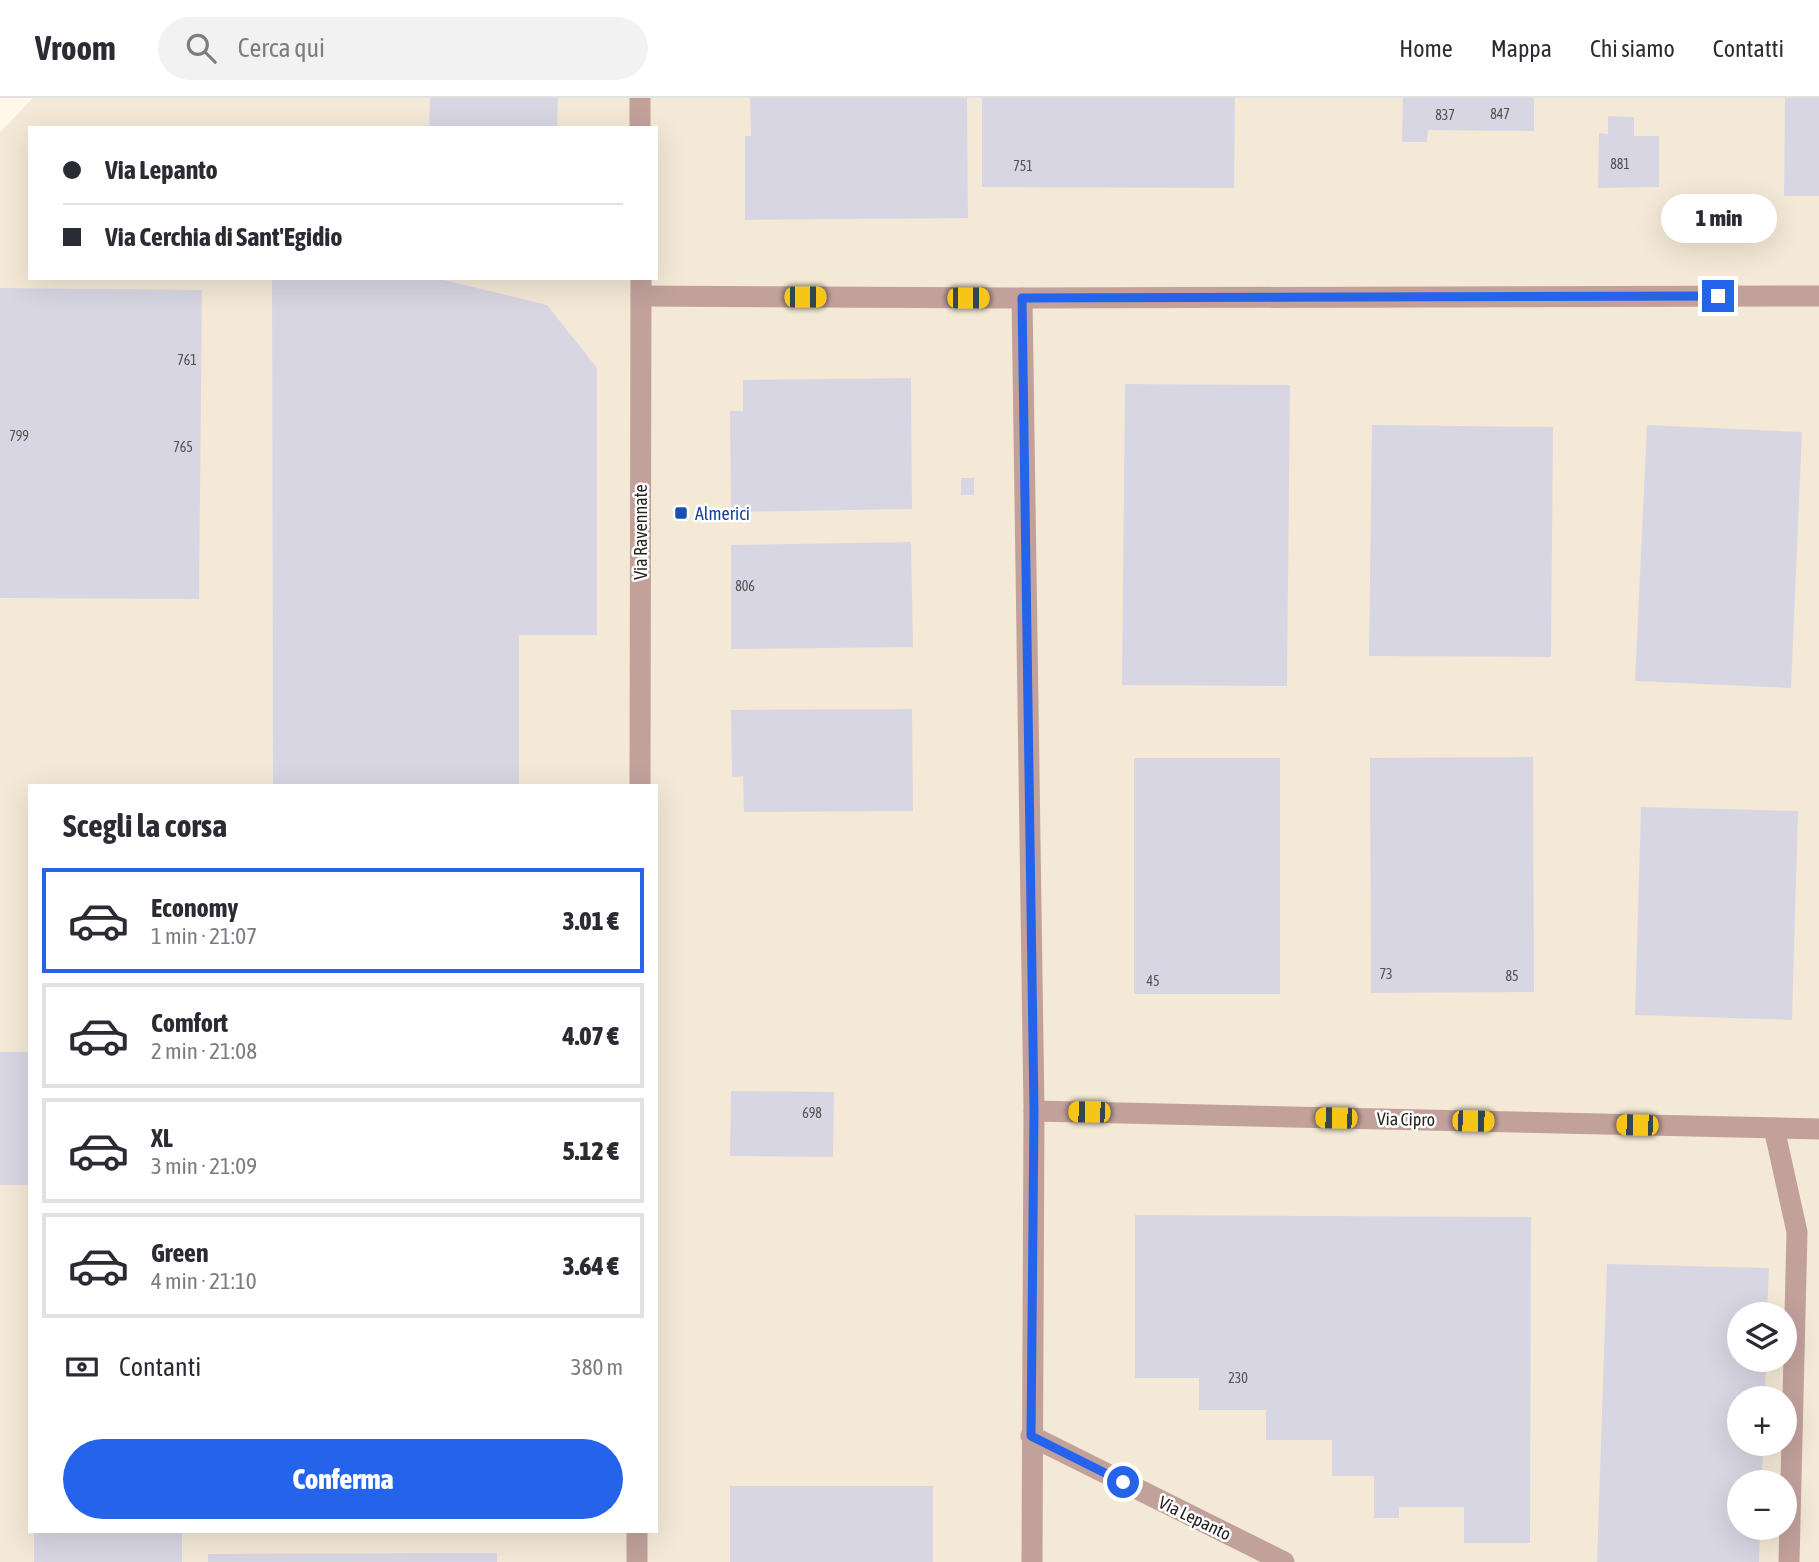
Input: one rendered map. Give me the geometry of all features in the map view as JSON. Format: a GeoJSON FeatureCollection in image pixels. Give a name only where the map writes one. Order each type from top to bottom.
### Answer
{"type":"FeatureCollection","features":[{"type":"Feature","properties":{"kind":"street"},"geometry":{"type":"LineString","coordinates":[[640,98],[640,126]]}},
{"type":"Feature","properties":{"kind":"street"},"geometry":{"type":"LineString","coordinates":[[641,287],[1022,298],[1819,296]]}},
{"type":"Feature","properties":{"kind":"street","name":"Via Ravennate"},"geometry":{"type":"LineString","coordinates":[[640,784],[641,287]]}},
{"type":"Feature","properties":{"kind":"street"},"geometry":{"type":"LineString","coordinates":[[1022,298],[1034,1111],[1032,1562]]}},
{"type":"Feature","properties":{"kind":"street","name":"Via Cipro"},"geometry":{"type":"LineString","coordinates":[[1034,1111],[1819,1129]]}},
{"type":"Feature","properties":{"kind":"street"},"geometry":{"type":"LineString","coordinates":[[1774,1128],[1797,1232],[1789,1562]]}},
{"type":"Feature","properties":{"kind":"street","name":"Via Lepanto"},"geometry":{"type":"LineString","coordinates":[[1031,1436],[1284,1562]]}},
{"type":"Feature","properties":{"kind":"street"},"geometry":{"type":"LineString","coordinates":[[637,1533],[637,1562]]}},
{"type":"Feature","properties":{"kind":"shaded area"},"geometry":{"type":"Polygon","coordinates":[[[33,98],[1819,98],[1819,1562],[0,1562],[0,132],[33,98]]]}},
{"type":"Feature","properties":{"kind":"building"},"geometry":{"type":"Polygon","coordinates":[[[430,98],[558,98],[557,126],[429,126],[430,98]]]}},
{"type":"Feature","properties":{"kind":"building"},"geometry":{"type":"Polygon","coordinates":[[[750,98],[967,98],[968,218],[745,220],[745,136],[751,136],[750,98]]]}},
{"type":"Feature","properties":{"kind":"building"},"geometry":{"type":"Polygon","coordinates":[[[982,98],[1235,98],[1234,188],[982,187],[982,98]]]}},
{"type":"Feature","properties":{"kind":"building"},"geometry":{"type":"Polygon","coordinates":[[[1403,98],[1534,98],[1534,131],[1428,130],[1427,142],[1402,142],[1403,98]]]}},
{"type":"Feature","properties":{"kind":"building"},"geometry":{"type":"Polygon","coordinates":[[[1785,98],[1819,98],[1819,196],[1784,196],[1785,98]]]}},
{"type":"Feature","properties":{"kind":"building"},"geometry":{"type":"Polygon","coordinates":[[[1608,116],[1634,117],[1634,136],[1659,136],[1659,187],[1598,188],[1599,133],[1608,134],[1608,116]]]}},
{"type":"Feature","properties":{"kind":"building"},"geometry":{"type":"Polygon","coordinates":[[[272,280],[444,280],[547,305],[597,368],[597,635],[519,635],[519,784],[273,784],[272,280]]]}},
{"type":"Feature","properties":{"kind":"building"},"geometry":{"type":"Polygon","coordinates":[[[0,288],[202,290],[199,599],[0,598],[0,288]]]}},
{"type":"Feature","properties":{"kind":"building"},"geometry":{"type":"Polygon","coordinates":[[[911,378],[912,509],[731,512],[730,411],[743,411],[743,380],[911,378]]]}},
{"type":"Feature","properties":{"kind":"building"},"geometry":{"type":"Polygon","coordinates":[[[1125,384],[1290,385],[1287,686],[1122,685],[1125,384]]]}},
{"type":"Feature","properties":{"kind":"building"},"geometry":{"type":"Polygon","coordinates":[[[1372,425],[1553,427],[1551,657],[1369,656],[1372,425]]]}},
{"type":"Feature","properties":{"kind":"building"},"geometry":{"type":"Polygon","coordinates":[[[1647,425],[1802,432],[1791,688],[1635,681],[1647,425]]]}},
{"type":"Feature","properties":{"kind":"building"},"geometry":{"type":"Polygon","coordinates":[[[961,478],[974,478],[974,495],[961,495],[961,478]]]}},
{"type":"Feature","properties":{"kind":"building"},"geometry":{"type":"Polygon","coordinates":[[[911,542],[913,647],[731,649],[731,545],[911,542]]]}},
{"type":"Feature","properties":{"kind":"building"},"geometry":{"type":"Polygon","coordinates":[[[912,709],[913,811],[744,812],[743,776],[732,777],[731,710],[912,709]]]}},
{"type":"Feature","properties":{"kind":"building"},"geometry":{"type":"Polygon","coordinates":[[[1533,757],[1534,992],[1371,993],[1370,758],[1533,757]]]}},
{"type":"Feature","properties":{"kind":"building"},"geometry":{"type":"Polygon","coordinates":[[[1134,758],[1280,758],[1280,994],[1134,994],[1134,758]]]}},
{"type":"Feature","properties":{"kind":"building"},"geometry":{"type":"Polygon","coordinates":[[[1641,807],[1798,811],[1792,1020],[1635,1015],[1641,807]]]}},
{"type":"Feature","properties":{"kind":"building"},"geometry":{"type":"Polygon","coordinates":[[[0,1052],[28,1052],[28,1185],[0,1185],[0,1052]]]}},
{"type":"Feature","properties":{"kind":"building"},"geometry":{"type":"Polygon","coordinates":[[[731,1091],[834,1092],[833,1157],[730,1156],[731,1091]]]}},
{"type":"Feature","properties":{"kind":"building"},"geometry":{"type":"Polygon","coordinates":[[[1135,1215],[1531,1217],[1530,1543],[1464,1543],[1464,1507],[1399,1507],[1399,1518],[1374,1518],[1374,1476],[1332,1476],[1332,1440],[1266,1440],[1266,1410],[1199,1410],[1199,1378],[1135,1378],[1135,1215]]]}},
{"type":"Feature","properties":{"kind":"building"},"geometry":{"type":"Polygon","coordinates":[[[1607,1264],[1769,1268],[1768,1302],[1727,1302],[1727,1372],[1766,1372],[1765,1386],[1727,1386],[1727,1456],[1763,1456],[1762,1470],[1727,1470],[1727,1540],[1760,1540],[1759,1562],[1597,1562],[1607,1264]]]}},
{"type":"Feature","properties":{"kind":"building"},"geometry":{"type":"Polygon","coordinates":[[[730,1486],[933,1486],[933,1562],[730,1562],[730,1486]]]}},
{"type":"Feature","properties":{"kind":"building"},"geometry":{"type":"Polygon","coordinates":[[[34,1533],[182,1533],[182,1562],[34,1562],[34,1533]]]}},
{"type":"Feature","properties":{"kind":"building"},"geometry":{"type":"Polygon","coordinates":[[[497,1553],[497,1562],[208,1562],[208,1554],[497,1553]]]}},
{"type":"Feature","properties":{"kind":"place","name":"Almerici"},"geometry":{"type":"Point","coordinates":[681,513]}},
{"type":"Feature","properties":{"kind":"route"},"geometry":{"type":"LineString","coordinates":[[1123,1482],[1031,1436],[1034,1111],[1022,298],[1718,296]]}}]}
